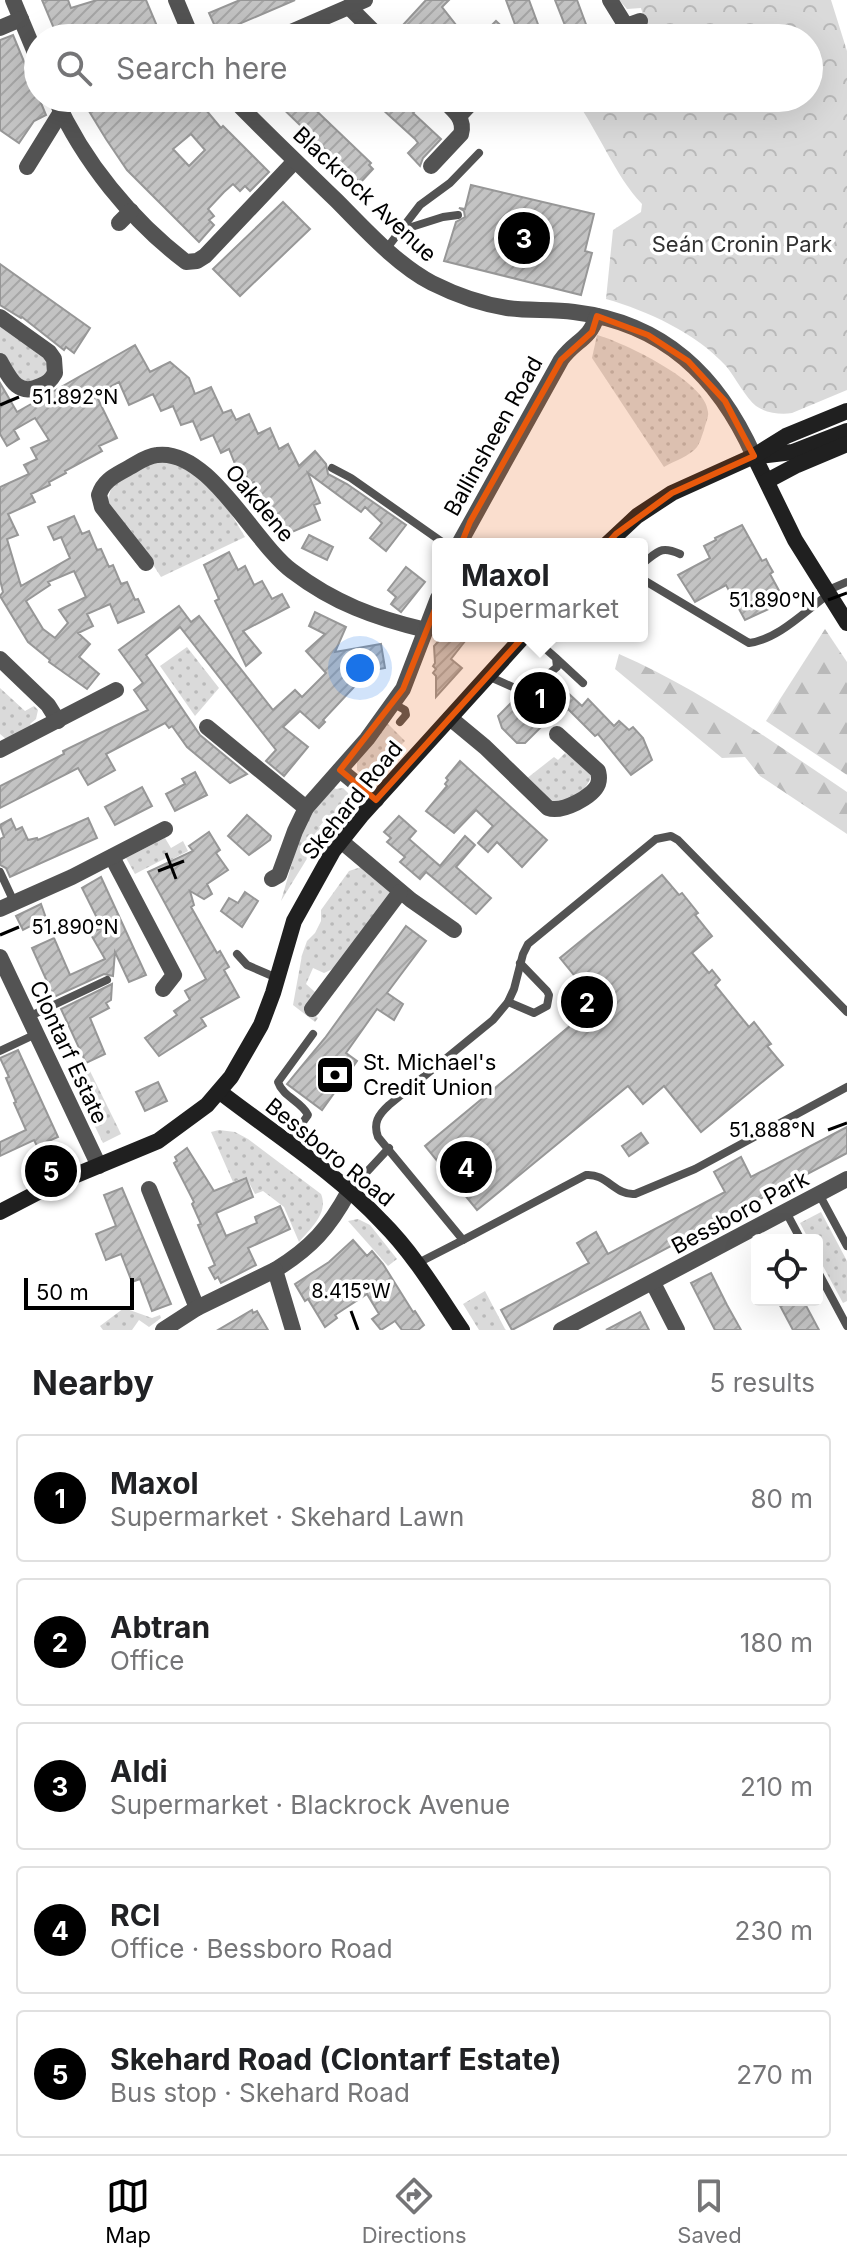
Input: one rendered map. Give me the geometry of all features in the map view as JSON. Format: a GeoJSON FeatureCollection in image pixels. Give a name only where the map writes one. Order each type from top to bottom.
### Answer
{"type":"FeatureCollection","features":[{"type":"Feature","properties":{"kind":"main road"},"geometry":{"type":"LineString","coordinates":[[613,538],[637,516],[672,493],[754,456],[786,436],[847,411]]}},
{"type":"Feature","properties":{"kind":"main road"},"geometry":{"type":"LineString","coordinates":[[754,456],[793,452],[847,431]]}},
{"type":"Feature","properties":{"kind":"main road"},"geometry":{"type":"LineString","coordinates":[[767,481],[847,444]]}},
{"type":"Feature","properties":{"kind":"main road"},"geometry":{"type":"LineString","coordinates":[[754,456],[795,540],[847,623]]}},
{"type":"Feature","properties":{"kind":"main road","name":"Skehard Road"},"geometry":{"type":"LineString","coordinates":[[0,1212],[52,1185],[150,1145],[178,1129],[220,1092],[251,1044],[268,1009],[288,938],[303,902],[341,841],[519,642]]}},
{"type":"Feature","properties":{"kind":"main road","name":"Bessboro Road"},"geometry":{"type":"LineString","coordinates":[[220,1092],[349,1191],[382,1221],[418,1263],[462,1330]]}},
{"type":"Feature","properties":{"kind":"street"},"geometry":{"type":"LineString","coordinates":[[13,0],[24,26]]}},
{"type":"Feature","properties":{"kind":"street"},"geometry":{"type":"LineString","coordinates":[[176,0],[186,24]]}},
{"type":"Feature","properties":{"kind":"street"},"geometry":{"type":"LineString","coordinates":[[311,24],[365,0]]}},
{"type":"Feature","properties":{"kind":"street"},"geometry":{"type":"LineString","coordinates":[[610,0],[625,24]]}},
{"type":"Feature","properties":{"kind":"street"},"geometry":{"type":"LineString","coordinates":[[349,7],[366,24]]}},
{"type":"Feature","properties":{"kind":"street"},"geometry":{"type":"LineString","coordinates":[[0,28],[21,19]]}},
{"type":"Feature","properties":{"kind":"street"},"geometry":{"type":"LineString","coordinates":[[632,24],[640,21]]}},
{"type":"Feature","properties":{"kind":"street"},"geometry":{"type":"LineString","coordinates":[[27,167],[54,112]]}},
{"type":"Feature","properties":{"kind":"street"},"geometry":{"type":"LineString","coordinates":[[62,112],[89,158],[131,211],[186,262],[197,261],[295,161]]}},
{"type":"Feature","properties":{"kind":"street","name":"Blackrock Avenue"},"geometry":{"type":"LineString","coordinates":[[246,112],[387,248],[423,278],[478,302],[509,309],[597,316],[648,335],[694,367],[725,401],[754,456]]}},
{"type":"Feature","properties":{"kind":"street"},"geometry":{"type":"LineString","coordinates":[[431,166],[461,134],[463,128],[455,112]]}},
{"type":"Feature","properties":{"kind":"street"},"geometry":{"type":"LineString","coordinates":[[459,116],[463,112]]}},
{"type":"Feature","properties":{"kind":"street"},"geometry":{"type":"LineString","coordinates":[[119,223],[131,211]]}},
{"type":"Feature","properties":{"kind":"street","name":"Ballinsheen Road"},"geometry":{"type":"LineString","coordinates":[[462,538],[561,360],[568,350],[592,332],[597,316]]}},
{"type":"Feature","properties":{"kind":"street"},"geometry":{"type":"LineString","coordinates":[[0,317],[49,352],[54,359],[55,373],[46,383],[29,391],[21,390],[0,361]]}},
{"type":"Feature","properties":{"kind":"street","name":"Oakdene"},"geometry":{"type":"LineString","coordinates":[[146,563],[102,507],[99,495],[108,480],[146,458],[166,454],[192,464],[215,481],[270,552],[307,582],[357,610],[426,630]]}},
{"type":"Feature","properties":{"kind":"street"},"geometry":{"type":"LineString","coordinates":[[272,879],[279,875],[306,808],[394,704],[403,689],[432,614]]}},
{"type":"Feature","properties":{"kind":"street"},"geometry":{"type":"LineString","coordinates":[[0,659],[48,705],[58,721]]}},
{"type":"Feature","properties":{"kind":"street"},"geometry":{"type":"LineString","coordinates":[[0,750],[116,690]]}},
{"type":"Feature","properties":{"kind":"street"},"geometry":{"type":"LineString","coordinates":[[450,718],[553,810],[564,810],[596,788],[600,779],[598,771],[561,744]]}},
{"type":"Feature","properties":{"kind":"street"},"geometry":{"type":"LineString","coordinates":[[207,727],[306,808]]}},
{"type":"Feature","properties":{"kind":"street"},"geometry":{"type":"LineString","coordinates":[[340,770],[376,800]]}},
{"type":"Feature","properties":{"kind":"street"},"geometry":{"type":"LineString","coordinates":[[7,906],[165,829]]}},
{"type":"Feature","properties":{"kind":"street"},"geometry":{"type":"LineString","coordinates":[[341,841],[400,892],[454,930]]}},
{"type":"Feature","properties":{"kind":"street"},"geometry":{"type":"LineString","coordinates":[[112,857],[174,975],[163,989]]}},
{"type":"Feature","properties":{"kind":"street"},"geometry":{"type":"LineString","coordinates":[[312,1009],[400,892]]}},
{"type":"Feature","properties":{"kind":"street","name":"Clontarf Estate"},"geometry":{"type":"LineString","coordinates":[[0,957],[99,1166]]}},
{"type":"Feature","properties":{"kind":"street","name":"Bessboro Park"},"geometry":{"type":"LineString","coordinates":[[561,1330],[847,1179]]}},
{"type":"Feature","properties":{"kind":"street"},"geometry":{"type":"LineString","coordinates":[[149,1189],[197,1308]]}},
{"type":"Feature","properties":{"kind":"street"},"geometry":{"type":"LineString","coordinates":[[163,1330],[197,1308],[275,1270],[312,1244],[349,1191]]}},
{"type":"Feature","properties":{"kind":"street"},"geometry":{"type":"LineString","coordinates":[[275,1270],[293,1330]]}},
{"type":"Feature","properties":{"kind":"street"},"geometry":{"type":"LineString","coordinates":[[653,1283],[677,1330]]}},
{"type":"Feature","properties":{"kind":"lane"},"geometry":{"type":"LineString","coordinates":[[387,248],[420,205],[450,183],[479,153]]}},
{"type":"Feature","properties":{"kind":"lane"},"geometry":{"type":"LineString","coordinates":[[398,233],[458,215]]}},
{"type":"Feature","properties":{"kind":"lane"},"geometry":{"type":"LineString","coordinates":[[332,468],[436,538]]}},
{"type":"Feature","properties":{"kind":"lane"},"geometry":{"type":"LineString","coordinates":[[648,560],[661,550],[668,549],[680,554]]}},
{"type":"Feature","properties":{"kind":"lane"},"geometry":{"type":"LineString","coordinates":[[648,583],[749,643],[789,625],[827,592],[847,582]]}},
{"type":"Feature","properties":{"kind":"lane"},"geometry":{"type":"LineString","coordinates":[[538,642],[583,683]]}},
{"type":"Feature","properties":{"kind":"lane"},"geometry":{"type":"LineString","coordinates":[[488,676],[526,693],[557,667],[556,658]]}},
{"type":"Feature","properties":{"kind":"lane"},"geometry":{"type":"LineString","coordinates":[[394,704],[405,710],[406,715],[400,722]]}},
{"type":"Feature","properties":{"kind":"lane"},"geometry":{"type":"LineString","coordinates":[[463,1240],[378,1137],[379,1116],[493,1020],[508,1002],[528,944],[656,839],[671,836],[678,840],[847,1012]]}},
{"type":"Feature","properties":{"kind":"lane"},"geometry":{"type":"LineString","coordinates":[[0,872],[7,906]]}},
{"type":"Feature","properties":{"kind":"lane"},"geometry":{"type":"LineString","coordinates":[[237,954],[247,965],[278,978]]}},
{"type":"Feature","properties":{"kind":"lane"},"geometry":{"type":"LineString","coordinates":[[508,1002],[534,1013],[547,1006],[549,1000],[541,983],[520,963]]}},
{"type":"Feature","properties":{"kind":"lane"},"geometry":{"type":"LineString","coordinates":[[28,1017],[107,980]]}},
{"type":"Feature","properties":{"kind":"lane"},"geometry":{"type":"LineString","coordinates":[[0,1051],[36,1034]]}},
{"type":"Feature","properties":{"kind":"lane"},"geometry":{"type":"LineString","coordinates":[[287,1144],[308,1115],[304,1108],[281,1090],[278,1082],[313,1034]]}},
{"type":"Feature","properties":{"kind":"lane"},"geometry":{"type":"LineString","coordinates":[[418,1263],[586,1175],[598,1176],[625,1194],[635,1194],[695,1169],[847,1087]]}},
{"type":"Feature","properties":{"kind":"lane"},"geometry":{"type":"LineString","coordinates":[[349,1191],[389,1148]]}},
{"type":"Feature","properties":{"kind":"lane"},"geometry":{"type":"LineString","coordinates":[[819,1194],[847,1246]]}},
{"type":"Feature","properties":{"kind":"lane"},"geometry":{"type":"LineString","coordinates":[[786,1212],[798,1234]]}},
{"type":"Feature","properties":{"kind":"lane"},"geometry":{"type":"LineString","coordinates":[[823,1281],[847,1326]]}},
{"type":"Feature","properties":{"kind":"highlighted area"},"geometry":{"type":"Polygon","coordinates":[[[597,316],[648,335],[688,361],[725,401],[754,456],[672,493],[616,534],[376,800],[340,770],[403,689],[470,522],[561,360],[592,332],[597,316]]]}},
{"type":"Feature","properties":{"kind":"green space","name":"Seán Cronin Park"},"geometry":{"type":"Polygon","coordinates":[[[619,0],[831,0],[847,51],[847,390],[792,413],[778,414],[764,410],[752,402],[714,354],[686,333],[655,317],[606,299],[613,230],[641,212],[642,204],[623,180],[583,112],[823,112],[823,24],[645,24],[641,8],[627,9],[619,0]]]}},
{"type":"Feature","properties":{"kind":"green space"},"geometry":{"type":"Polygon","coordinates":[[[0,322],[45,355],[49,373],[26,386],[0,353],[0,322]]]}},
{"type":"Feature","properties":{"kind":"green space"},"geometry":{"type":"Polygon","coordinates":[[[597,335],[662,365],[694,388],[704,400],[708,414],[694,450],[664,467],[592,358],[597,335]]]}},
{"type":"Feature","properties":{"kind":"green space"},"geometry":{"type":"Polygon","coordinates":[[[169,461],[202,478],[230,512],[245,537],[161,577],[130,529],[111,511],[107,502],[112,486],[151,463],[169,461]]]}},
{"type":"Feature","properties":{"kind":"green space"},"geometry":{"type":"Polygon","coordinates":[[[825,629],[847,662],[847,775],[766,721],[825,629]]]}},
{"type":"Feature","properties":{"kind":"green space"},"geometry":{"type":"Polygon","coordinates":[[[187,647],[219,688],[195,716],[160,666],[187,647]]]}},
{"type":"Feature","properties":{"kind":"green space"},"geometry":{"type":"Polygon","coordinates":[[[619,654],[679,683],[847,792],[847,834],[760,776],[745,757],[722,758],[615,669],[619,654]]]}},
{"type":"Feature","properties":{"kind":"green space"},"geometry":{"type":"Polygon","coordinates":[[[0,688],[25,711],[34,706],[38,710],[36,719],[30,724],[33,727],[6,739],[0,734],[0,688]]]}},
{"type":"Feature","properties":{"kind":"green space"},"geometry":{"type":"Polygon","coordinates":[[[387,723],[405,741],[372,774],[365,776],[357,770],[357,760],[387,723]]]}},
{"type":"Feature","properties":{"kind":"green space"},"geometry":{"type":"Polygon","coordinates":[[[565,753],[585,766],[591,776],[586,787],[577,795],[554,803],[526,779],[554,757],[558,760],[565,753]]]}},
{"type":"Feature","properties":{"kind":"green space"},"geometry":{"type":"Polygon","coordinates":[[[332,786],[343,788],[351,796],[350,799],[334,818],[329,815],[319,827],[324,831],[281,901],[303,825],[332,786]]]}},
{"type":"Feature","properties":{"kind":"green space"},"geometry":{"type":"Polygon","coordinates":[[[165,838],[171,848],[183,841],[188,851],[135,874],[126,858],[165,838]]]}},
{"type":"Feature","properties":{"kind":"green space"},"geometry":{"type":"Polygon","coordinates":[[[361,867],[392,893],[335,968],[324,973],[313,968],[306,984],[315,992],[311,1011],[318,1018],[315,1022],[293,1005],[302,955],[307,941],[321,921],[321,910],[349,871],[361,867]]]}},
{"type":"Feature","properties":{"kind":"green space"},"geometry":{"type":"Polygon","coordinates":[[[88,1067],[121,1134],[103,1143],[70,1075],[88,1067]]]}},
{"type":"Feature","properties":{"kind":"green space"},"geometry":{"type":"Polygon","coordinates":[[[211,1132],[235,1132],[248,1139],[321,1194],[320,1214],[299,1242],[284,1207],[263,1191],[255,1194],[246,1177],[233,1182],[211,1132]]]}},
{"type":"Feature","properties":{"kind":"green space"},"geometry":{"type":"Polygon","coordinates":[[[821,1212],[847,1261],[847,1301],[843,1303],[823,1266],[823,1234],[806,1234],[800,1223],[821,1212]]]}},
{"type":"Feature","properties":{"kind":"green space"},"geometry":{"type":"Polygon","coordinates":[[[358,1219],[370,1225],[397,1259],[388,1266],[348,1221],[358,1219]]]}},
{"type":"Feature","properties":{"kind":"green space"},"geometry":{"type":"Polygon","coordinates":[[[485,1291],[506,1330],[479,1330],[463,1304],[485,1291]]]}},
{"type":"Feature","properties":{"kind":"green space"},"geometry":{"type":"Polygon","coordinates":[[[124,1308],[152,1318],[160,1315],[161,1318],[149,1327],[139,1320],[132,1330],[103,1330],[100,1326],[124,1308]]]}},
{"type":"Feature","properties":{"kind":"building"},"geometry":{"type":"Polygon","coordinates":[[[42,0],[68,0],[71,8],[97,0],[146,0],[156,24],[52,24],[42,0]]]}},
{"type":"Feature","properties":{"kind":"building"},"geometry":{"type":"Polygon","coordinates":[[[240,0],[295,0],[239,24],[214,24],[209,13],[240,0]]]}},
{"type":"Feature","properties":{"kind":"building"},"geometry":{"type":"Polygon","coordinates":[[[426,0],[449,0],[442,7],[455,24],[404,24],[426,0]]]}},
{"type":"Feature","properties":{"kind":"building"},"geometry":{"type":"Polygon","coordinates":[[[506,0],[529,0],[538,24],[515,24],[506,0]]]}},
{"type":"Feature","properties":{"kind":"building"},"geometry":{"type":"Polygon","coordinates":[[[555,0],[577,0],[586,24],[564,24],[555,0]]]}},
{"type":"Feature","properties":{"kind":"building"},"geometry":{"type":"Polygon","coordinates":[[[13,35],[24,62],[24,112],[45,112],[46,115],[34,121],[19,143],[0,130],[0,40],[13,35]]]}},
{"type":"Feature","properties":{"kind":"building"},"geometry":{"type":"Polygon","coordinates":[[[90,112],[208,112],[269,172],[250,191],[245,186],[240,191],[233,184],[224,192],[208,209],[214,216],[209,220],[214,225],[199,242],[127,170],[90,112]],[[191,134],[173,149],[189,166],[205,150],[191,134]]]}},
{"type":"Feature","properties":{"kind":"building"},"geometry":{"type":"Polygon","coordinates":[[[286,112],[318,112],[371,163],[369,165],[373,169],[360,183],[286,112]]]}},
{"type":"Feature","properties":{"kind":"building"},"geometry":{"type":"Polygon","coordinates":[[[385,112],[414,112],[441,139],[423,158],[420,166],[408,153],[418,143],[385,112]]]}},
{"type":"Feature","properties":{"kind":"building"},"geometry":{"type":"Polygon","coordinates":[[[471,185],[594,214],[585,251],[592,253],[581,295],[444,261],[456,222],[465,217],[464,211],[459,208],[465,209],[471,185]]]}},
{"type":"Feature","properties":{"kind":"building"},"geometry":{"type":"Polygon","coordinates":[[[283,202],[310,229],[240,296],[213,269],[283,202]]]}},
{"type":"Feature","properties":{"kind":"building"},"geometry":{"type":"Polygon","coordinates":[[[0,264],[90,328],[74,353],[66,347],[64,350],[22,317],[0,305],[0,264]]]}},
{"type":"Feature","properties":{"kind":"building"},"geometry":{"type":"Polygon","coordinates":[[[135,345],[150,372],[170,362],[189,378],[195,394],[211,387],[223,413],[231,410],[236,420],[249,414],[258,434],[270,428],[279,449],[288,444],[299,466],[315,451],[326,464],[328,474],[406,525],[386,551],[370,538],[382,523],[365,507],[361,512],[308,473],[320,503],[314,505],[320,520],[285,535],[277,516],[273,518],[254,482],[250,484],[242,466],[237,469],[229,449],[221,453],[213,435],[201,440],[193,421],[181,425],[173,406],[161,411],[153,394],[129,405],[119,382],[96,395],[117,438],[99,446],[102,451],[31,494],[35,502],[8,514],[18,535],[7,539],[21,586],[70,558],[61,537],[54,540],[48,527],[74,516],[82,534],[89,531],[97,550],[101,549],[109,567],[113,565],[121,584],[127,582],[144,612],[118,623],[110,604],[87,614],[93,626],[78,633],[90,644],[79,657],[99,674],[87,689],[49,662],[28,642],[0,596],[3,592],[0,580],[0,487],[29,474],[24,465],[37,459],[31,448],[49,440],[35,418],[14,430],[19,439],[7,446],[0,434],[0,383],[17,412],[135,345]],[[74,571],[48,582],[50,585],[26,601],[43,629],[55,638],[68,623],[59,610],[86,597],[74,571]]]}},
{"type":"Feature","properties":{"kind":"building"},"geometry":{"type":"Polygon","coordinates":[[[742,525],[762,561],[766,559],[783,598],[773,607],[745,620],[726,585],[695,602],[678,575],[710,558],[704,546],[742,525]]]}},
{"type":"Feature","properties":{"kind":"building"},"geometry":{"type":"Polygon","coordinates":[[[309,535],[333,547],[327,560],[302,548],[309,535]]]}},
{"type":"Feature","properties":{"kind":"building"},"geometry":{"type":"Polygon","coordinates":[[[229,552],[238,570],[245,566],[254,585],[262,581],[272,599],[282,594],[289,607],[243,631],[261,653],[246,666],[215,601],[219,599],[204,565],[229,552]]]}},
{"type":"Feature","properties":{"kind":"building"},"geometry":{"type":"Polygon","coordinates":[[[406,567],[425,582],[401,612],[391,604],[396,597],[388,590],[406,567]]]}},
{"type":"Feature","properties":{"kind":"building"},"geometry":{"type":"Polygon","coordinates":[[[179,606],[191,622],[199,616],[273,710],[295,690],[302,697],[326,673],[306,651],[325,634],[309,626],[315,612],[346,627],[335,652],[381,644],[385,668],[369,671],[319,728],[300,711],[283,727],[308,747],[284,776],[266,761],[276,750],[180,627],[146,655],[200,735],[247,774],[230,783],[187,747],[172,726],[169,728],[165,723],[106,754],[115,770],[88,785],[78,768],[0,808],[0,786],[148,710],[134,690],[143,683],[119,650],[179,606]]]}},
{"type":"Feature","properties":{"kind":"building"},"geometry":{"type":"Polygon","coordinates":[[[438,642],[464,642],[451,659],[462,668],[436,697],[436,676],[433,673],[436,669],[433,666],[434,646],[438,642]]]}},
{"type":"Feature","properties":{"kind":"building"},"geometry":{"type":"Polygon","coordinates":[[[553,679],[582,706],[588,699],[614,726],[619,721],[629,730],[633,727],[643,738],[652,760],[631,775],[598,734],[595,736],[568,709],[544,724],[525,743],[517,743],[502,728],[498,716],[517,697],[530,699],[553,679]]]}},
{"type":"Feature","properties":{"kind":"building"},"geometry":{"type":"Polygon","coordinates":[[[460,761],[547,840],[522,867],[497,842],[488,852],[478,843],[493,826],[476,810],[454,833],[426,811],[447,786],[446,778],[460,761]]]}},
{"type":"Feature","properties":{"kind":"building"},"geometry":{"type":"Polygon","coordinates":[[[195,772],[207,795],[175,811],[166,794],[185,784],[182,779],[195,772]]]}},
{"type":"Feature","properties":{"kind":"building"},"geometry":{"type":"Polygon","coordinates":[[[142,787],[152,806],[115,825],[105,807],[142,787]]]}},
{"type":"Feature","properties":{"kind":"building"},"geometry":{"type":"Polygon","coordinates":[[[247,815],[271,836],[249,855],[228,836],[247,815]]]}},
{"type":"Feature","properties":{"kind":"building"},"geometry":{"type":"Polygon","coordinates":[[[399,816],[416,831],[409,839],[440,866],[465,836],[475,845],[456,867],[491,898],[476,914],[426,872],[420,879],[400,862],[405,857],[387,842],[391,838],[384,832],[399,816]]]}},
{"type":"Feature","properties":{"kind":"building"},"geometry":{"type":"Polygon","coordinates":[[[88,818],[97,838],[10,877],[6,868],[0,865],[0,839],[4,837],[0,825],[11,819],[16,830],[22,827],[28,840],[38,840],[88,818]]]}},
{"type":"Feature","properties":{"kind":"building"},"geometry":{"type":"Polygon","coordinates":[[[209,832],[220,850],[216,853],[228,870],[207,884],[212,894],[204,899],[190,891],[194,905],[191,907],[217,953],[220,951],[229,967],[224,970],[239,997],[201,1018],[206,1026],[159,1056],[145,1038],[177,1015],[174,1011],[190,1000],[185,991],[206,979],[148,872],[193,851],[189,846],[209,832]]]}},
{"type":"Feature","properties":{"kind":"building"},"geometry":{"type":"Polygon","coordinates":[[[662,875],[679,895],[682,893],[712,936],[692,953],[709,973],[712,970],[720,980],[715,985],[749,1027],[754,1022],[771,1044],[767,1046],[783,1065],[701,1132],[664,1086],[643,1104],[628,1086],[477,1210],[425,1146],[577,1020],[569,1010],[578,1004],[571,996],[583,986],[560,958],[662,875]]]}},
{"type":"Feature","properties":{"kind":"building"},"geometry":{"type":"Polygon","coordinates":[[[101,877],[146,975],[129,982],[115,952],[113,976],[104,974],[54,997],[32,948],[54,938],[70,975],[105,959],[90,933],[102,928],[82,888],[101,877]]]}},
{"type":"Feature","properties":{"kind":"building"},"geometry":{"type":"Polygon","coordinates":[[[245,892],[258,901],[242,927],[221,911],[229,898],[238,903],[245,892]]]}},
{"type":"Feature","properties":{"kind":"building"},"geometry":{"type":"Polygon","coordinates":[[[41,904],[46,918],[23,930],[16,916],[41,904]]]}},
{"type":"Feature","properties":{"kind":"building"},"geometry":{"type":"Polygon","coordinates":[[[406,926],[426,941],[387,993],[403,1004],[394,1020],[377,1009],[346,1053],[357,1061],[322,1110],[287,1084],[325,1038],[406,926]]]}},
{"type":"Feature","properties":{"kind":"building"},"geometry":{"type":"Polygon","coordinates":[[[112,984],[111,1000],[106,1003],[109,1008],[90,1018],[105,1054],[86,1063],[61,1009],[112,984]]]}},
{"type":"Feature","properties":{"kind":"building"},"geometry":{"type":"Polygon","coordinates":[[[18,1050],[58,1137],[37,1146],[34,1140],[0,1156],[0,1142],[26,1130],[0,1058],[18,1050]]]}},
{"type":"Feature","properties":{"kind":"building"},"geometry":{"type":"Polygon","coordinates":[[[158,1082],[167,1101],[145,1111],[136,1092],[158,1082]]]}},
{"type":"Feature","properties":{"kind":"building"},"geometry":{"type":"Polygon","coordinates":[[[847,1127],[847,1153],[512,1330],[501,1310],[589,1263],[577,1243],[596,1232],[608,1254],[725,1192],[714,1172],[741,1157],[751,1177],[847,1127]]]}},
{"type":"Feature","properties":{"kind":"building"},"geometry":{"type":"Polygon","coordinates":[[[641,1133],[648,1143],[629,1156],[622,1146],[641,1133]]]}},
{"type":"Feature","properties":{"kind":"building"},"geometry":{"type":"Polygon","coordinates":[[[187,1148],[214,1191],[246,1178],[253,1197],[216,1213],[226,1236],[257,1223],[255,1217],[280,1206],[290,1229],[248,1248],[256,1265],[221,1283],[209,1268],[215,1265],[198,1225],[201,1224],[192,1204],[194,1202],[174,1163],[177,1161],[175,1157],[187,1148]]]}},
{"type":"Feature","properties":{"kind":"building"},"geometry":{"type":"Polygon","coordinates":[[[122,1188],[171,1304],[152,1311],[140,1279],[132,1282],[121,1254],[106,1260],[96,1234],[116,1226],[104,1195],[122,1188]]]}},
{"type":"Feature","properties":{"kind":"building"},"geometry":{"type":"Polygon","coordinates":[[[353,1240],[367,1256],[372,1251],[383,1264],[424,1325],[418,1330],[402,1330],[395,1321],[381,1330],[372,1319],[379,1314],[367,1294],[335,1315],[337,1318],[325,1327],[308,1299],[305,1301],[295,1284],[329,1262],[353,1240]]]}},
{"type":"Feature","properties":{"kind":"building"},"geometry":{"type":"Polygon","coordinates":[[[711,1273],[741,1330],[715,1330],[691,1283],[711,1273]]]}},
{"type":"Feature","properties":{"kind":"building"},"geometry":{"type":"Polygon","coordinates":[[[780,1306],[806,1306],[819,1330],[793,1330],[780,1306]]]}},
{"type":"Feature","properties":{"kind":"building"},"geometry":{"type":"Polygon","coordinates":[[[252,1310],[253,1313],[257,1311],[268,1330],[218,1330],[252,1310]]]}},
{"type":"Feature","properties":{"kind":"building"},"geometry":{"type":"Polygon","coordinates":[[[640,1312],[649,1330],[606,1330],[640,1312]]]}},
{"type":"Feature","properties":{"kind":"place","name":"Aldi"},"geometry":{"type":"Point","coordinates":[524,238]}},
{"type":"Feature","properties":{"kind":"place","name":"Maxol"},"geometry":{"type":"Point","coordinates":[540,698]}},
{"type":"Feature","properties":{"kind":"place","name":"Abtran"},"geometry":{"type":"Point","coordinates":[587,1002]}},
{"type":"Feature","properties":{"kind":"place","name":"St. Michael's Credit Union"},"geometry":{"type":"Point","coordinates":[335,1075]}},
{"type":"Feature","properties":{"kind":"place","name":"RCI"},"geometry":{"type":"Point","coordinates":[466,1167]}},
{"type":"Feature","properties":{"kind":"place","name":"Skehard Road (Clontarf Estate)"},"geometry":{"type":"Point","coordinates":[51,1171]}}]}
